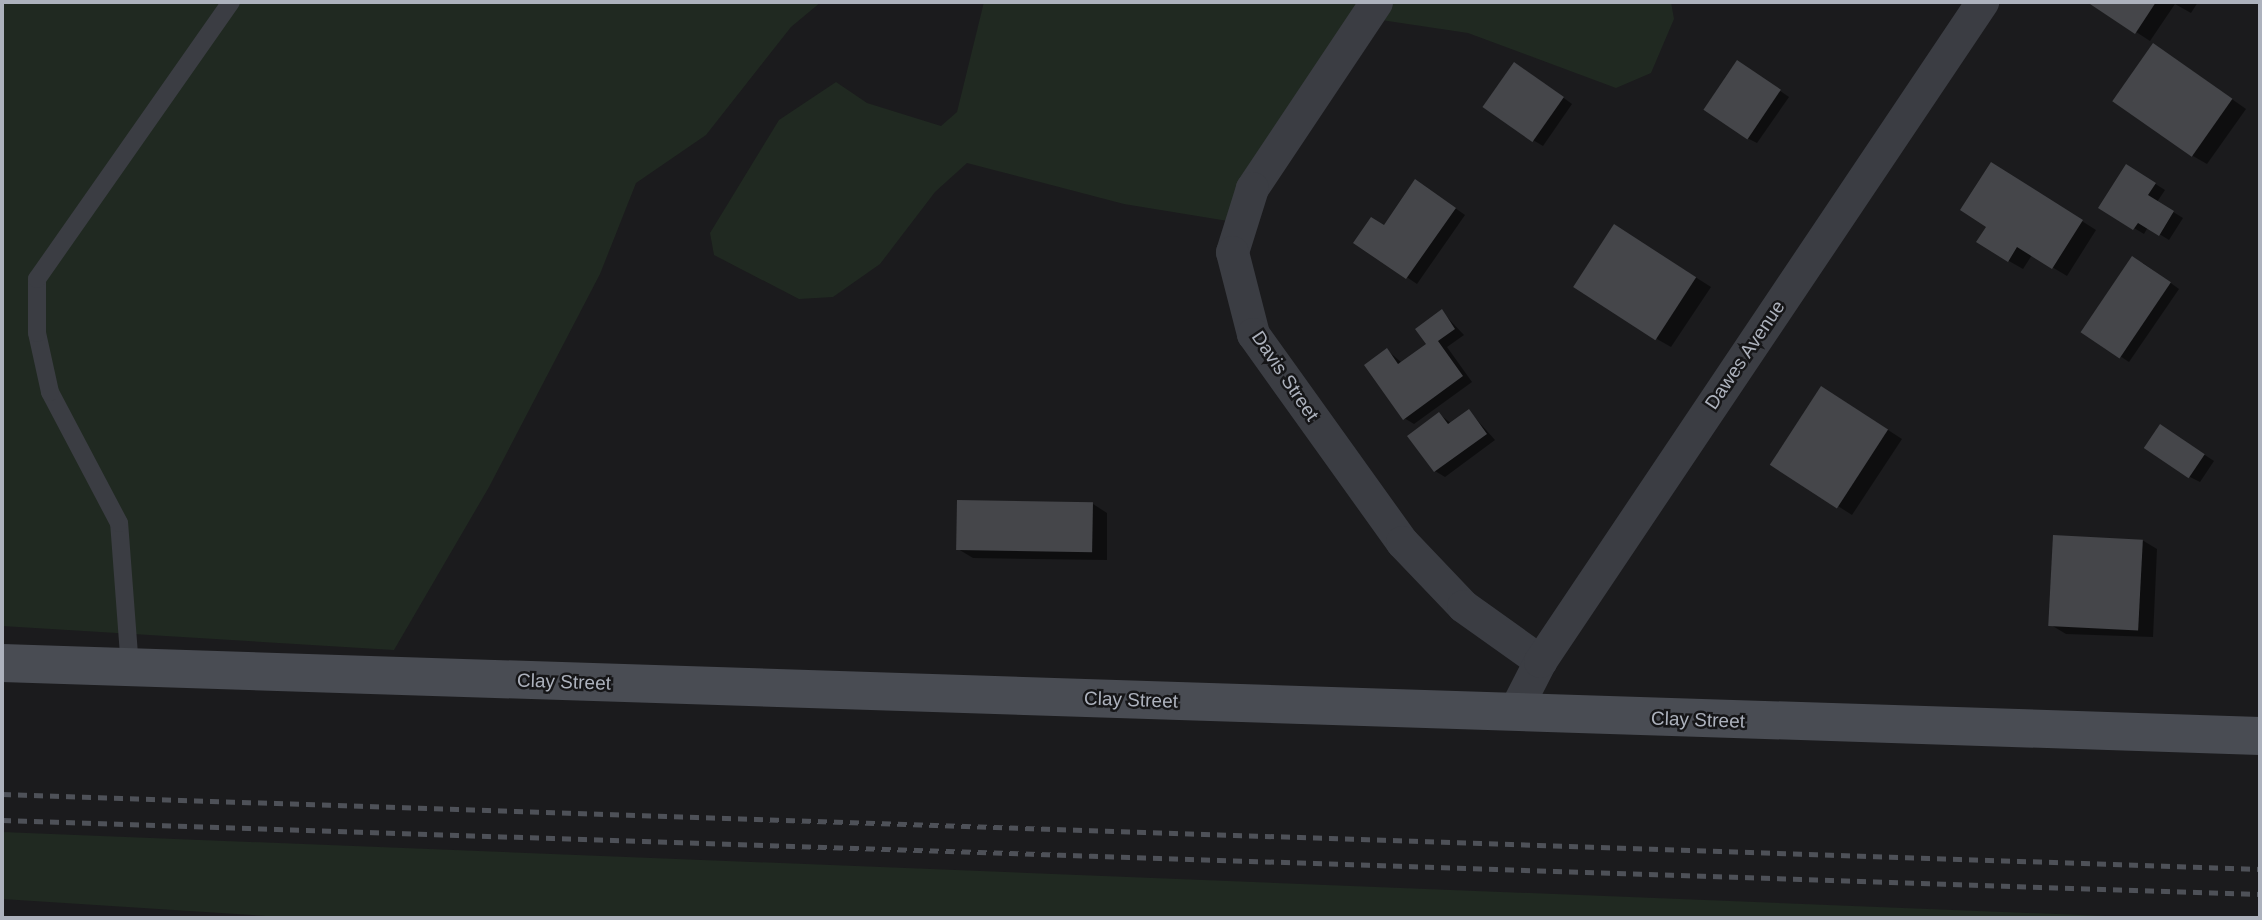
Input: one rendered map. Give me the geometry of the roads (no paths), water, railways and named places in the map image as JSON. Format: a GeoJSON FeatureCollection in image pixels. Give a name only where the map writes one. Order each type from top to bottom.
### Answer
{"type":"FeatureCollection","features":[{"type":"Feature","properties":{"kind":"street","name":"Davis Street"},"geometry":{"type":"LineString","coordinates":[[1376,2],[1252,188],[1232,252],[1253,334],[1402,542],[1463,606],[1540,661]]}},
{"type":"Feature","properties":{"kind":"street","name":"Dawes Avenue"},"geometry":{"type":"LineString","coordinates":[[1514,712],[1540,661],[1982,2]]}},
{"type":"Feature","properties":{"kind":"street","name":"Clay Street"},"geometry":{"type":"LineString","coordinates":[[2,663],[2260,736]]}},
{"type":"Feature","properties":{"kind":"lane"},"geometry":{"type":"LineString","coordinates":[[130,668],[119,523],[50,392],[37,332],[37,279],[231,2]]}},
{"type":"Feature","properties":{"kind":"railway"},"geometry":{"type":"LineString","coordinates":[[2,794],[2260,869]]}},
{"type":"Feature","properties":{"kind":"railway"},"geometry":{"type":"LineString","coordinates":[[2,820],[2260,894]]}}]}
